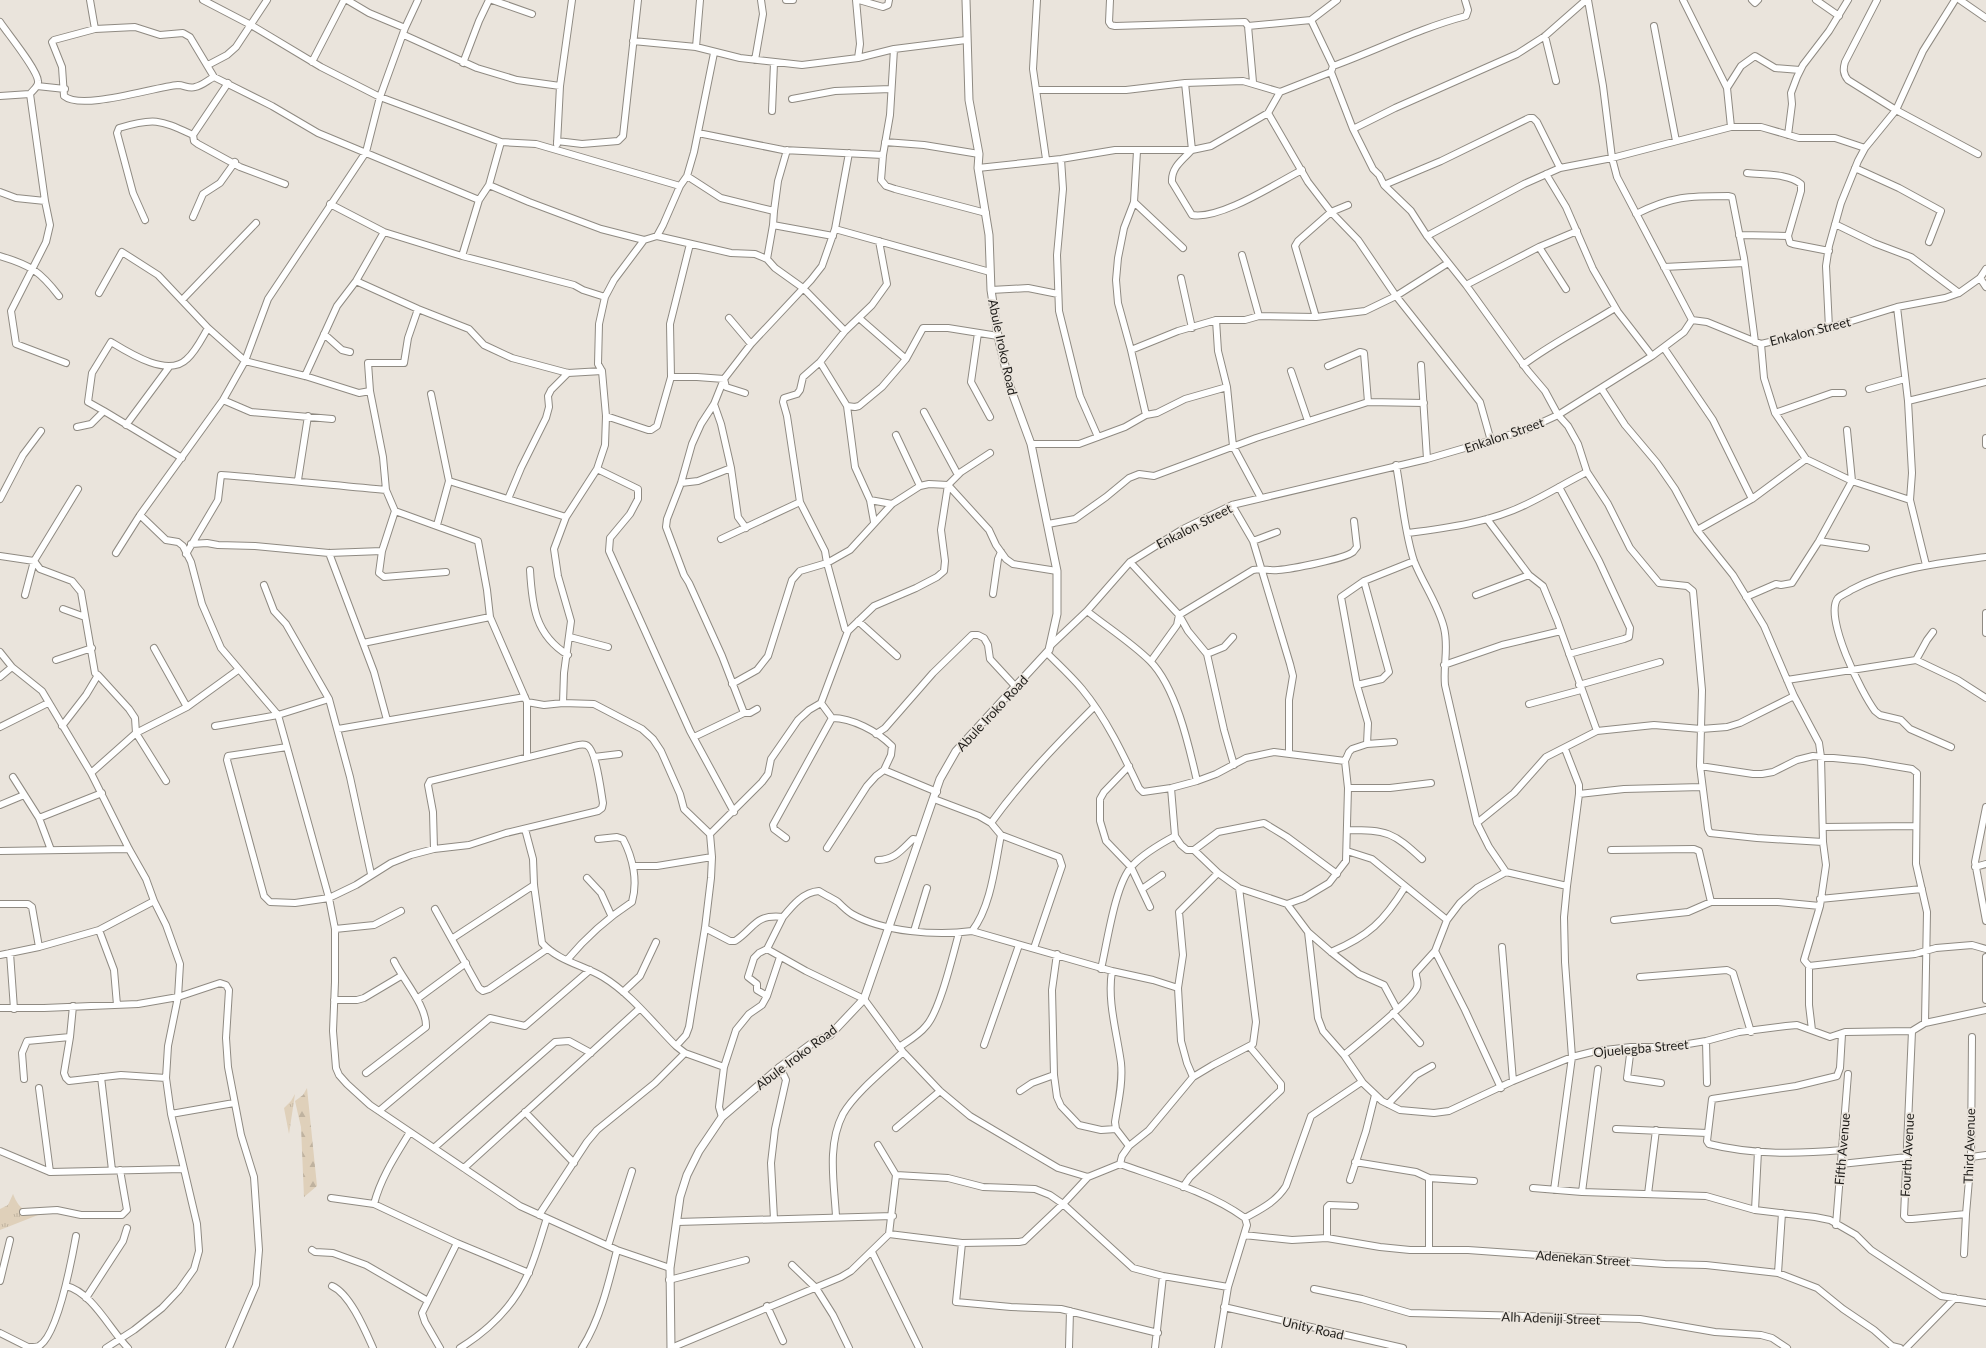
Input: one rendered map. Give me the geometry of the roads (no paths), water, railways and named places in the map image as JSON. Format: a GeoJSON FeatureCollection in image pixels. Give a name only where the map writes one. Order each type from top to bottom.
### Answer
{"type":"FeatureCollection","features":[{"type":"Feature","properties":{"kind":"street"},"geometry":{"type":"LineString","coordinates":[[90,0],[95,29]]}},
{"type":"Feature","properties":{"kind":"street"},"geometry":{"type":"LineString","coordinates":[[203,0],[251,25],[312,62],[380,97],[501,142],[536,144],[680,186]]}},
{"type":"Feature","properties":{"kind":"street"},"geometry":{"type":"LineString","coordinates":[[208,65],[231,51],[268,0]]}},
{"type":"Feature","properties":{"kind":"street"},"geometry":{"type":"LineString","coordinates":[[312,62],[346,0],[369,13],[406,28]]}},
{"type":"Feature","properties":{"kind":"street"},"geometry":{"type":"LineString","coordinates":[[116,553],[140,515],[223,400],[246,361],[268,299],[366,152],[380,97],[418,0]]}},
{"type":"Feature","properties":{"kind":"street"},"geometry":{"type":"LineString","coordinates":[[463,63],[479,21],[489,0]]}},
{"type":"Feature","properties":{"kind":"street"},"geometry":{"type":"LineString","coordinates":[[492,0],[532,14]]}},
{"type":"Feature","properties":{"kind":"street"},"geometry":{"type":"LineString","coordinates":[[557,150],[560,86],[572,0]]}},
{"type":"Feature","properties":{"kind":"street"},"geometry":{"type":"LineString","coordinates":[[557,141],[582,144],[622,140],[638,0]]}},
{"type":"Feature","properties":{"kind":"street"},"geometry":{"type":"LineString","coordinates":[[696,47],[700,0]]}},
{"type":"Feature","properties":{"kind":"street"},"geometry":{"type":"LineString","coordinates":[[755,60],[763,14],[761,0]]}},
{"type":"Feature","properties":{"kind":"street"},"geometry":{"type":"LineString","coordinates":[[786,0],[793,0]]}},
{"type":"Feature","properties":{"kind":"street"},"geometry":{"type":"LineString","coordinates":[[858,58],[860,44],[857,0],[883,7],[888,5],[890,0]]}},
{"type":"Feature","properties":{"kind":"street","name":"Abule Iroko Road"},"geometry":{"type":"LineString","coordinates":[[671,1348],[669,1280],[680,1197],[687,1175],[699,1151],[722,1117],[780,1067],[811,1044],[830,1035],[864,999],[937,792],[940,779],[956,751],[1048,650],[1057,614],[1057,571],[1048,524],[1031,444],[1010,387],[998,336],[991,290],[986,213],[978,168],[979,154],[969,100],[966,0]]}},
{"type":"Feature","properties":{"kind":"street"},"geometry":{"type":"LineString","coordinates":[[1037,0],[1033,69],[1046,159]]}},
{"type":"Feature","properties":{"kind":"street"},"geometry":{"type":"LineString","coordinates":[[1110,0],[1109,22],[1114,26],[1245,22],[1248,26],[1253,82]]}},
{"type":"Feature","properties":{"kind":"street"},"geometry":{"type":"LineString","coordinates":[[1248,26],[1311,20],[1337,0]]}},
{"type":"Feature","properties":{"kind":"street"},"geometry":{"type":"LineString","coordinates":[[978,168],[1046,159],[1061,159],[1115,150],[1192,150],[1211,146],[1268,113],[1280,92],[1427,27],[1466,16],[1468,10],[1465,0]]}},
{"type":"Feature","properties":{"kind":"street"},"geometry":{"type":"LineString","coordinates":[[1353,129],[1395,108],[1517,54],[1545,36],[1587,0]]}},
{"type":"Feature","properties":{"kind":"street"},"geometry":{"type":"LineString","coordinates":[[1587,0],[1603,86],[1612,158],[1617,177],[1692,320]]}},
{"type":"Feature","properties":{"kind":"street"},"geometry":{"type":"LineString","coordinates":[[1683,0],[1727,88],[1731,127]]}},
{"type":"Feature","properties":{"kind":"street"},"geometry":{"type":"LineString","coordinates":[[1752,0],[1755,3],[1758,0]]}},
{"type":"Feature","properties":{"kind":"street"},"geometry":{"type":"LineString","coordinates":[[1816,0],[1839,16]]}},
{"type":"Feature","properties":{"kind":"street"},"geometry":{"type":"LineString","coordinates":[[1788,135],[1792,104],[1791,93],[1800,70],[1839,16],[1848,0]]}},
{"type":"Feature","properties":{"kind":"street"},"geometry":{"type":"LineString","coordinates":[[1877,0],[1845,62],[1843,68],[1844,75],[1848,80],[1896,110],[1978,154]]}},
{"type":"Feature","properties":{"kind":"street"},"geometry":{"type":"LineString","coordinates":[[1829,328],[1825,274],[1835,224],[1855,168],[1865,148],[1896,110],[1923,51],[1955,0]]}},
{"type":"Feature","properties":{"kind":"street"},"geometry":{"type":"LineString","coordinates":[[1960,0],[1986,18]]}},
{"type":"Feature","properties":{"kind":"street"},"geometry":{"type":"LineString","coordinates":[[1311,20],[1332,69],[1353,129],[1384,185],[1411,211],[1427,236],[1466,285],[1523,365],[1545,391],[1558,415],[1568,426],[1578,444],[1587,472],[1608,504],[1630,548],[1659,583],[1687,586],[1693,591],[1702,690],[1700,766],[1710,833],[1757,838],[1823,842]]}},
{"type":"Feature","properties":{"kind":"street"},"geometry":{"type":"LineString","coordinates":[[0,22],[37,75],[38,86]]}},
{"type":"Feature","properties":{"kind":"street"},"geometry":{"type":"LineString","coordinates":[[1654,26],[1676,141]]}},
{"type":"Feature","properties":{"kind":"street"},"geometry":{"type":"LineString","coordinates":[[214,77],[194,88],[177,85],[139,94],[77,101],[68,99],[64,96],[62,67],[52,42],[54,40],[95,29],[135,28],[160,35],[183,33],[190,37],[214,77],[228,83],[318,133],[479,200]]}},
{"type":"Feature","properties":{"kind":"street"},"geometry":{"type":"LineString","coordinates":[[404,35],[463,63],[517,80],[560,86]]}},
{"type":"Feature","properties":{"kind":"street"},"geometry":{"type":"LineString","coordinates":[[1545,36],[1556,81]]}},
{"type":"Feature","properties":{"kind":"street"},"geometry":{"type":"LineString","coordinates":[[633,41],[696,47],[714,53],[740,58],[802,65],[858,58],[894,49],[966,40]]}},
{"type":"Feature","properties":{"kind":"street"},"geometry":{"type":"LineString","coordinates":[[894,49],[890,115],[883,155],[881,180],[886,186],[986,213]]}},
{"type":"Feature","properties":{"kind":"street"},"geometry":{"type":"LineString","coordinates":[[657,236],[680,186],[687,176],[698,133],[714,53]]}},
{"type":"Feature","properties":{"kind":"street"},"geometry":{"type":"LineString","coordinates":[[1727,88],[1741,66],[1755,56],[1775,68],[1800,70]]}},
{"type":"Feature","properties":{"kind":"street"},"geometry":{"type":"LineString","coordinates":[[772,111],[774,63]]}},
{"type":"Feature","properties":{"kind":"street"},"geometry":{"type":"LineString","coordinates":[[1036,90],[1126,90],[1185,83],[1243,81],[1253,82],[1280,92]]}},
{"type":"Feature","properties":{"kind":"street"},"geometry":{"type":"LineString","coordinates":[[228,83],[193,135],[194,141],[232,161],[240,167],[285,184]]}},
{"type":"Feature","properties":{"kind":"street"},"geometry":{"type":"LineString","coordinates":[[1185,83],[1192,150],[1174,169],[1172,182],[1192,215],[1198,216],[1230,208],[1302,170]]}},
{"type":"Feature","properties":{"kind":"street"},"geometry":{"type":"LineString","coordinates":[[38,86],[64,89]]}},
{"type":"Feature","properties":{"kind":"street"},"geometry":{"type":"LineString","coordinates":[[0,96],[30,94],[38,86]]}},
{"type":"Feature","properties":{"kind":"street"},"geometry":{"type":"LineString","coordinates":[[792,98],[835,91],[891,89]]}},
{"type":"Feature","properties":{"kind":"street"},"geometry":{"type":"LineString","coordinates":[[30,94],[45,201],[50,225],[46,242],[11,311],[16,344],[66,363]]}},
{"type":"Feature","properties":{"kind":"street"},"geometry":{"type":"LineString","coordinates":[[1268,113],[1308,182],[1331,212],[1358,240],[1396,296],[1480,402],[1491,441]]}},
{"type":"Feature","properties":{"kind":"street"},"geometry":{"type":"LineString","coordinates":[[1384,185],[1441,161],[1529,118],[1533,118],[1537,122],[1560,168]]}},
{"type":"Feature","properties":{"kind":"street"},"geometry":{"type":"LineString","coordinates":[[145,220],[133,193],[117,133],[119,128],[155,120],[193,135]]}},
{"type":"Feature","properties":{"kind":"street"},"geometry":{"type":"LineString","coordinates":[[1427,236],[1560,168],[1612,158],[1731,127],[1761,127],[1799,138],[1835,138],[1865,148]]}},
{"type":"Feature","properties":{"kind":"street"},"geometry":{"type":"LineString","coordinates":[[698,133],[787,150],[883,155]]}},
{"type":"Feature","properties":{"kind":"street"},"geometry":{"type":"LineString","coordinates":[[462,256],[479,200],[489,185],[501,142]]}},
{"type":"Feature","properties":{"kind":"street"},"geometry":{"type":"LineString","coordinates":[[885,142],[924,145],[979,154]]}},
{"type":"Feature","properties":{"kind":"street"},"geometry":{"type":"LineString","coordinates":[[767,259],[778,181],[787,150]]}},
{"type":"Feature","properties":{"kind":"street"},"geometry":{"type":"LineString","coordinates":[[1137,151],[1134,202],[1124,228],[1116,280],[1118,303],[1132,350],[1146,415]]}},
{"type":"Feature","properties":{"kind":"street"},"geometry":{"type":"LineString","coordinates":[[744,713],[722,656],[684,575],[666,527],[667,519],[681,483],[692,444],[701,424],[714,404],[724,379],[751,344],[804,288],[822,266],[834,232],[849,153]]}},
{"type":"Feature","properties":{"kind":"street"},"geometry":{"type":"LineString","coordinates":[[1061,159],[1063,189],[1058,226],[1058,294],[1060,311],[1080,396],[1098,437]]}},
{"type":"Feature","properties":{"kind":"street"},"geometry":{"type":"LineString","coordinates":[[193,217],[201,197],[220,183],[232,161]]}},
{"type":"Feature","properties":{"kind":"street"},"geometry":{"type":"LineString","coordinates":[[1855,168],[1899,188],[1941,211],[1929,242]]}},
{"type":"Feature","properties":{"kind":"street"},"geometry":{"type":"LineString","coordinates":[[1747,173],[1779,176],[1796,180],[1801,184],[1801,191],[1788,236],[1790,243],[1829,250]]}},
{"type":"Feature","properties":{"kind":"street"},"geometry":{"type":"LineString","coordinates":[[1546,174],[1566,207],[1592,269],[1616,308],[1652,356]]}},
{"type":"Feature","properties":{"kind":"street"},"geometry":{"type":"LineString","coordinates":[[687,176],[721,198],[774,211]]}},
{"type":"Feature","properties":{"kind":"street"},"geometry":{"type":"LineString","coordinates":[[489,185],[601,229],[644,240],[657,236],[731,253],[755,254],[767,259],[775,268],[804,288],[845,331]]}},
{"type":"Feature","properties":{"kind":"street"},"geometry":{"type":"LineString","coordinates":[[0,192],[16,198],[45,201]]}},
{"type":"Feature","properties":{"kind":"street"},"geometry":{"type":"LineString","coordinates":[[1636,214],[1659,203],[1679,198],[1692,196],[1732,197],[1764,378],[1775,413],[1806,459],[1852,481],[1910,500]]}},
{"type":"Feature","properties":{"kind":"street"},"geometry":{"type":"LineString","coordinates":[[1134,202],[1183,248]]}},
{"type":"Feature","properties":{"kind":"street"},"geometry":{"type":"LineString","coordinates":[[330,204],[384,232],[462,256],[574,285],[583,290],[606,297]]}},
{"type":"Feature","properties":{"kind":"street"},"geometry":{"type":"LineString","coordinates":[[1316,317],[1295,246],[1298,241],[1331,212],[1348,205]]}},
{"type":"Feature","properties":{"kind":"street"},"geometry":{"type":"LineString","coordinates":[[182,300],[256,223]]}},
{"type":"Feature","properties":{"kind":"street"},"geometry":{"type":"LineString","coordinates":[[1835,224],[1874,243],[1911,257],[1959,293]]}},
{"type":"Feature","properties":{"kind":"street"},"geometry":{"type":"LineString","coordinates":[[773,225],[834,232],[879,241],[990,272]]}},
{"type":"Feature","properties":{"kind":"street"},"geometry":{"type":"LineString","coordinates":[[1466,285],[1539,247],[1577,231]]}},
{"type":"Feature","properties":{"kind":"street"},"geometry":{"type":"LineString","coordinates":[[305,376],[337,306],[356,281],[384,232]]}},
{"type":"Feature","properties":{"kind":"street"},"geometry":{"type":"LineString","coordinates":[[1739,236],[1788,236]]}},
{"type":"Feature","properties":{"kind":"street"},"geometry":{"type":"LineString","coordinates":[[563,703],[564,673],[568,655],[571,621],[558,576],[554,549],[566,517],[597,469],[605,445],[606,416],[602,371],[598,364],[599,324],[606,297],[614,280],[644,240]]}},
{"type":"Feature","properties":{"kind":"street"},"geometry":{"type":"LineString","coordinates":[[848,631],[845,629],[825,551],[800,502],[787,416],[783,402],[784,398],[787,396],[797,394],[800,390],[803,377],[820,362],[845,331],[872,305],[887,284],[879,241]]}},
{"type":"Feature","properties":{"kind":"street"},"geometry":{"type":"LineString","coordinates":[[606,416],[651,430],[657,426],[671,377],[670,324],[690,244]]}},
{"type":"Feature","properties":{"kind":"street"},"geometry":{"type":"LineString","coordinates":[[1539,247],[1566,289]]}},
{"type":"Feature","properties":{"kind":"street"},"geometry":{"type":"LineString","coordinates":[[99,293],[122,252],[158,275],[208,328],[246,361],[305,376],[359,393],[370,391]]}},
{"type":"Feature","properties":{"kind":"street"},"geometry":{"type":"LineString","coordinates":[[1242,255],[1259,316]]}},
{"type":"Feature","properties":{"kind":"street"},"geometry":{"type":"LineString","coordinates":[[0,256],[32,268],[49,283],[59,296]]}},
{"type":"Feature","properties":{"kind":"street"},"geometry":{"type":"LineString","coordinates":[[1132,350],[1178,331],[1216,320],[1246,320],[1259,316],[1316,317],[1364,311],[1396,296],[1448,263]]}},
{"type":"Feature","properties":{"kind":"street"},"geometry":{"type":"LineString","coordinates":[[1664,267],[1744,263]]}},
{"type":"Feature","properties":{"kind":"street","name":"Enkalon Street"},"geometry":{"type":"LineString","coordinates":[[1048,650],[1087,611],[1130,562],[1183,529],[1232,506],[1396,465],[1427,459],[1523,431],[1558,415],[1652,356],[1684,332],[1692,320],[1708,322],[1758,343],[1829,328],[1897,307],[1945,298],[1959,293],[1980,278],[1986,269]]}},
{"type":"Feature","properties":{"kind":"street"},"geometry":{"type":"LineString","coordinates":[[1181,278],[1192,328]]}},
{"type":"Feature","properties":{"kind":"street"},"geometry":{"type":"LineString","coordinates":[[1980,278],[1986,287]]}},
{"type":"Feature","properties":{"kind":"street"},"geometry":{"type":"LineString","coordinates":[[356,281],[418,309],[470,328],[484,345],[512,358],[568,373],[602,371]]}},
{"type":"Feature","properties":{"kind":"street"},"geometry":{"type":"LineString","coordinates":[[991,290],[1028,288],[1058,294]]}},
{"type":"Feature","properties":{"kind":"street"},"geometry":{"type":"LineString","coordinates":[[1897,307],[1908,401],[1912,473],[1910,500],[1926,565]]}},
{"type":"Feature","properties":{"kind":"street"},"geometry":{"type":"LineString","coordinates":[[1523,365],[1559,340],[1583,328],[1616,308]]}},
{"type":"Feature","properties":{"kind":"street"},"geometry":{"type":"LineString","coordinates":[[418,309],[408,338],[404,363],[368,364],[370,391],[383,458],[386,490],[395,511],[382,551],[379,573],[384,577],[446,572]]}},
{"type":"Feature","properties":{"kind":"street"},"geometry":{"type":"LineString","coordinates":[[729,318],[751,344]]}},
{"type":"Feature","properties":{"kind":"street"},"geometry":{"type":"LineString","coordinates":[[859,318],[906,359]]}},
{"type":"Feature","properties":{"kind":"street"},"geometry":{"type":"LineString","coordinates":[[1216,320],[1218,351],[1227,387],[1233,446],[1261,498]]}},
{"type":"Feature","properties":{"kind":"street"},"geometry":{"type":"LineString","coordinates":[[126,425],[169,367],[187,360],[208,328]]}},
{"type":"Feature","properties":{"kind":"street"},"geometry":{"type":"LineString","coordinates":[[846,406],[855,407],[868,400],[882,387],[906,359],[923,328],[948,328],[998,336]]}},
{"type":"Feature","properties":{"kind":"street"},"geometry":{"type":"LineString","coordinates":[[978,333],[971,382],[990,417]]}},
{"type":"Feature","properties":{"kind":"street"},"geometry":{"type":"LineString","coordinates":[[324,334],[342,350],[350,352]]}},
{"type":"Feature","properties":{"kind":"street"},"geometry":{"type":"LineString","coordinates":[[169,367],[138,358],[111,342],[92,373],[88,402],[182,458]]}},
{"type":"Feature","properties":{"kind":"street"},"geometry":{"type":"LineString","coordinates":[[1664,348],[1713,420],[1752,500]]}},
{"type":"Feature","properties":{"kind":"street"},"geometry":{"type":"LineString","coordinates":[[1328,366],[1360,352],[1364,353],[1368,402]]}},
{"type":"Feature","properties":{"kind":"street"},"geometry":{"type":"LineString","coordinates":[[820,362],[846,406],[854,467],[870,500],[874,522]]}},
{"type":"Feature","properties":{"kind":"street"},"geometry":{"type":"LineString","coordinates":[[1421,365],[1427,459]]}},
{"type":"Feature","properties":{"kind":"street"},"geometry":{"type":"LineString","coordinates":[[1292,371],[1308,421]]}},
{"type":"Feature","properties":{"kind":"street"},"geometry":{"type":"LineString","coordinates":[[508,500],[521,468],[546,418],[549,407],[548,396],[551,390],[568,373]]}},
{"type":"Feature","properties":{"kind":"street"},"geometry":{"type":"LineString","coordinates":[[671,377],[724,379]]}},
{"type":"Feature","properties":{"kind":"street"},"geometry":{"type":"LineString","coordinates":[[724,379],[726,387],[745,393]]}},
{"type":"Feature","properties":{"kind":"street"},"geometry":{"type":"LineString","coordinates":[[1869,389],[1905,379]]}},
{"type":"Feature","properties":{"kind":"street"},"geometry":{"type":"LineString","coordinates":[[1908,401],[1986,382]]}},
{"type":"Feature","properties":{"kind":"street"},"geometry":{"type":"LineString","coordinates":[[1031,444],[1079,444],[1125,427],[1146,415],[1157,413],[1186,399],[1227,387]]}},
{"type":"Feature","properties":{"kind":"street"},"geometry":{"type":"LineString","coordinates":[[1601,388],[1625,425],[1657,463],[1675,488],[1697,530],[1733,575],[1764,626],[1794,696],[1819,743],[1821,757],[1823,842],[1826,865],[1820,902],[1804,960],[1809,966],[1809,1005],[1812,1030]]}},
{"type":"Feature","properties":{"kind":"street"},"geometry":{"type":"LineString","coordinates":[[1775,413],[1821,396],[1832,393],[1843,393]]}},
{"type":"Feature","properties":{"kind":"street"},"geometry":{"type":"LineString","coordinates":[[432,394],[449,481],[437,525]]}},
{"type":"Feature","properties":{"kind":"street"},"geometry":{"type":"LineString","coordinates":[[223,400],[251,412],[332,419]]}},
{"type":"Feature","properties":{"kind":"street"},"geometry":{"type":"LineString","coordinates":[[1048,524],[1076,519],[1129,478],[1139,474],[1154,476],[1233,446],[1368,402],[1424,403]]}},
{"type":"Feature","properties":{"kind":"street"},"geometry":{"type":"LineString","coordinates":[[714,404],[721,424],[738,517],[746,528]]}},
{"type":"Feature","properties":{"kind":"street"},"geometry":{"type":"LineString","coordinates":[[77,427],[91,424],[104,411]]}},
{"type":"Feature","properties":{"kind":"street"},"geometry":{"type":"LineString","coordinates":[[924,412],[958,475]]}},
{"type":"Feature","properties":{"kind":"street"},"geometry":{"type":"LineString","coordinates":[[298,480],[308,416]]}},
{"type":"Feature","properties":{"kind":"street"},"geometry":{"type":"LineString","coordinates":[[1746,597],[1776,584],[1781,586],[1792,583],[1819,541],[1852,481],[1847,430]]}},
{"type":"Feature","properties":{"kind":"street"},"geometry":{"type":"LineString","coordinates":[[0,499],[23,455],[41,431]]}},
{"type":"Feature","properties":{"kind":"street"},"geometry":{"type":"LineString","coordinates":[[896,435],[920,486]]}},
{"type":"Feature","properties":{"kind":"street"},"geometry":{"type":"LineString","coordinates":[[1986,438],[1986,445]]}},
{"type":"Feature","properties":{"kind":"street"},"geometry":{"type":"LineString","coordinates":[[710,834],[734,812],[762,782],[768,774],[771,759],[798,720],[808,710],[821,703],[848,631],[874,606],[916,588],[937,577],[944,571],[945,562],[940,530],[948,485],[958,475],[990,453]]}},
{"type":"Feature","properties":{"kind":"street"},"geometry":{"type":"LineString","coordinates":[[1697,530],[1752,500],[1806,459]]}},
{"type":"Feature","properties":{"kind":"street"},"geometry":{"type":"LineString","coordinates":[[1396,465],[1414,561],[1435,604],[1444,627],[1447,644],[1444,665],[1445,685],[1477,823],[1489,847],[1506,872]]}},
{"type":"Feature","properties":{"kind":"street"},"geometry":{"type":"LineString","coordinates":[[681,483],[698,481],[730,468]]}},
{"type":"Feature","properties":{"kind":"street"},"geometry":{"type":"LineString","coordinates":[[597,469],[638,489],[638,499],[630,514],[610,538],[609,551],[694,737],[734,812]]}},
{"type":"Feature","properties":{"kind":"street"},"geometry":{"type":"LineString","coordinates":[[1408,533],[1440,529],[1487,519],[1527,505],[1587,472]]}},
{"type":"Feature","properties":{"kind":"street"},"geometry":{"type":"LineString","coordinates":[[186,554],[218,500],[221,475],[298,480],[386,490]]}},
{"type":"Feature","properties":{"kind":"street"},"geometry":{"type":"LineString","coordinates":[[449,481],[566,517]]}},
{"type":"Feature","properties":{"kind":"street"},"geometry":{"type":"LineString","coordinates":[[732,684],[757,670],[768,656],[795,576],[800,571],[827,563],[850,550],[892,504],[920,486],[929,484],[948,485],[988,530],[1001,552],[1012,564],[1057,571]]}},
{"type":"Feature","properties":{"kind":"street"},"geometry":{"type":"LineString","coordinates":[[1559,487],[1599,561],[1630,628],[1629,637],[1569,654]]}},
{"type":"Feature","properties":{"kind":"street"},"geometry":{"type":"LineString","coordinates":[[25,595],[34,560],[78,489]]}},
{"type":"Feature","properties":{"kind":"street"},"geometry":{"type":"LineString","coordinates":[[870,500],[892,504]]}},
{"type":"Feature","properties":{"kind":"street"},"geometry":{"type":"LineString","coordinates":[[721,539],[800,502]]}},
{"type":"Feature","properties":{"kind":"street"},"geometry":{"type":"LineString","coordinates":[[1232,506],[1254,541],[1293,676],[1289,700],[1289,752]]}},
{"type":"Feature","properties":{"kind":"street"},"geometry":{"type":"LineString","coordinates":[[395,511],[478,541],[487,590],[490,617],[526,699],[527,757]]}},
{"type":"Feature","properties":{"kind":"street"},"geometry":{"type":"LineString","coordinates":[[140,515],[166,540],[178,542],[183,546],[191,562],[202,604],[221,648],[238,670],[278,715],[329,898],[335,929],[336,964],[333,1031],[339,1075],[355,1092],[379,1111],[520,1206],[608,1246],[670,1268]]}},
{"type":"Feature","properties":{"kind":"street"},"geometry":{"type":"LineString","coordinates":[[1487,519],[1529,575],[1543,586],[1597,731]]}},
{"type":"Feature","properties":{"kind":"street"},"geometry":{"type":"LineString","coordinates":[[1151,661],[1176,625],[1179,615],[1253,570],[1261,568],[1268,570],[1279,570],[1353,552],[1357,547],[1354,521]]}},
{"type":"Feature","properties":{"kind":"street"},"geometry":{"type":"LineString","coordinates":[[1254,541],[1277,532]]}},
{"type":"Feature","properties":{"kind":"street"},"geometry":{"type":"LineString","coordinates":[[1819,541],[1866,548]]}},
{"type":"Feature","properties":{"kind":"street"},"geometry":{"type":"LineString","coordinates":[[191,544],[207,542],[218,545],[255,546],[329,553],[382,551]]}},
{"type":"Feature","properties":{"kind":"street"},"geometry":{"type":"LineString","coordinates":[[993,594],[996,568],[1001,552]]}},
{"type":"Feature","properties":{"kind":"street"},"geometry":{"type":"LineString","coordinates":[[329,553],[374,672],[386,720]]}},
{"type":"Feature","properties":{"kind":"street"},"geometry":{"type":"LineString","coordinates":[[0,556],[34,560],[40,569],[72,581],[81,592],[92,648],[95,673],[129,709],[134,718],[136,733],[166,781]]}},
{"type":"Feature","properties":{"kind":"street"},"geometry":{"type":"LineString","coordinates":[[1951,747],[1910,729],[1901,720],[1880,715],[1871,706],[1852,670],[1840,640],[1835,612],[1838,598],[1861,584],[1926,565],[1986,557]]}},
{"type":"Feature","properties":{"kind":"street"},"geometry":{"type":"LineString","coordinates":[[1367,744],[1368,723],[1357,685],[1341,598],[1364,581],[1414,561]]}},
{"type":"Feature","properties":{"kind":"street"},"geometry":{"type":"LineString","coordinates":[[1130,562],[1179,615],[1188,632],[1207,654],[1224,730],[1234,765]]}},
{"type":"Feature","properties":{"kind":"street"},"geometry":{"type":"LineString","coordinates":[[530,570],[533,606],[540,624],[546,636],[555,648],[568,655]]}},
{"type":"Feature","properties":{"kind":"street"},"geometry":{"type":"LineString","coordinates":[[1476,595],[1529,575]]}},
{"type":"Feature","properties":{"kind":"street"},"geometry":{"type":"LineString","coordinates":[[1357,685],[1382,679],[1388,672],[1364,581]]}},
{"type":"Feature","properties":{"kind":"street"},"geometry":{"type":"LineString","coordinates":[[264,585],[274,611],[286,624],[329,700],[338,729],[371,874]]}},
{"type":"Feature","properties":{"kind":"street"},"geometry":{"type":"LineString","coordinates":[[64,609],[85,617]]}},
{"type":"Feature","properties":{"kind":"street"},"geometry":{"type":"LineString","coordinates":[[1087,611],[1151,661],[1163,680],[1176,706],[1190,747],[1197,781]]}},
{"type":"Feature","properties":{"kind":"street"},"geometry":{"type":"LineString","coordinates":[[1986,613],[1986,633]]}},
{"type":"Feature","properties":{"kind":"street"},"geometry":{"type":"LineString","coordinates":[[363,643],[490,617]]}},
{"type":"Feature","properties":{"kind":"street"},"geometry":{"type":"LineString","coordinates":[[858,621],[897,656]]}},
{"type":"Feature","properties":{"kind":"street"},"geometry":{"type":"LineString","coordinates":[[1444,665],[1502,645],[1561,631]]}},
{"type":"Feature","properties":{"kind":"street"},"geometry":{"type":"LineString","coordinates":[[1916,660],[1927,640],[1934,632]]}},
{"type":"Feature","properties":{"kind":"street"},"geometry":{"type":"LineString","coordinates":[[876,734],[885,728],[933,673],[972,635],[978,634],[984,638],[988,645],[990,659],[1015,686]]}},
{"type":"Feature","properties":{"kind":"street"},"geometry":{"type":"LineString","coordinates":[[570,637],[608,647]]}},
{"type":"Feature","properties":{"kind":"street"},"geometry":{"type":"LineString","coordinates":[[1207,654],[1224,647],[1233,637]]}},
{"type":"Feature","properties":{"kind":"street"},"geometry":{"type":"LineString","coordinates":[[56,660],[92,648]]}},
{"type":"Feature","properties":{"kind":"street"},"geometry":{"type":"LineString","coordinates":[[154,648],[187,707]]}},
{"type":"Feature","properties":{"kind":"street"},"geometry":{"type":"LineString","coordinates":[[1048,650],[1082,689],[1112,734],[1139,788],[1143,792],[1171,788],[1197,781],[1216,774],[1246,758],[1266,753],[1289,752],[1316,758],[1345,761]]}},
{"type":"Feature","properties":{"kind":"street"},"geometry":{"type":"LineString","coordinates":[[0,652],[12,667],[42,691],[91,773],[129,849],[146,879],[154,901],[166,925],[180,964],[178,997],[168,1046],[166,1078],[171,1114],[183,1169],[198,1224],[198,1251],[194,1269],[179,1290],[162,1308],[106,1348]]}},
{"type":"Feature","properties":{"kind":"street"},"geometry":{"type":"LineString","coordinates":[[1787,680],[1916,660],[1958,680],[1986,698]]}},
{"type":"Feature","properties":{"kind":"street"},"geometry":{"type":"LineString","coordinates":[[1529,704],[1660,662]]}},
{"type":"Feature","properties":{"kind":"street"},"geometry":{"type":"LineString","coordinates":[[0,677],[12,667]]}},
{"type":"Feature","properties":{"kind":"street"},"geometry":{"type":"LineString","coordinates":[[91,773],[136,733],[187,707],[238,670]]}},
{"type":"Feature","properties":{"kind":"street"},"geometry":{"type":"LineString","coordinates":[[62,726],[86,695],[98,675]]}},
{"type":"Feature","properties":{"kind":"street"},"geometry":{"type":"LineString","coordinates":[[1477,823],[1514,794],[1546,757],[1565,749],[1597,731],[1654,725],[1701,729],[1727,727],[1740,723],[1794,696]]}},
{"type":"Feature","properties":{"kind":"street"},"geometry":{"type":"LineString","coordinates":[[338,729],[386,720],[526,699],[544,705],[563,703],[594,704],[642,729],[653,739],[661,751],[680,794],[684,809],[710,834],[712,857],[705,928],[689,1027],[686,1035],[676,1046]]}},
{"type":"Feature","properties":{"kind":"street"},"geometry":{"type":"LineString","coordinates":[[214,726],[278,715],[329,700]]}},
{"type":"Feature","properties":{"kind":"street"},"geometry":{"type":"LineString","coordinates":[[0,727],[48,703]]}},
{"type":"Feature","properties":{"kind":"street"},"geometry":{"type":"LineString","coordinates":[[821,703],[832,718]]}},
{"type":"Feature","properties":{"kind":"street"},"geometry":{"type":"LineString","coordinates":[[992,823],[1015,790],[1052,749],[1094,707]]}},
{"type":"Feature","properties":{"kind":"street"},"geometry":{"type":"LineString","coordinates":[[694,737],[744,713],[750,713],[756,709]]}},
{"type":"Feature","properties":{"kind":"street"},"geometry":{"type":"LineString","coordinates":[[827,848],[867,786],[884,770],[892,755],[892,746],[876,734],[858,724],[840,718],[832,718]]}},
{"type":"Feature","properties":{"kind":"street"},"geometry":{"type":"LineString","coordinates":[[786,838],[774,829],[773,824],[832,718]]}},
{"type":"Feature","properties":{"kind":"street"},"geometry":{"type":"LineString","coordinates":[[885,728],[887,741]]}},
{"type":"Feature","properties":{"kind":"street"},"geometry":{"type":"LineString","coordinates":[[1287,904],[1304,898],[1330,883],[1346,861],[1348,788],[1345,761],[1352,749],[1367,744],[1394,742]]}},
{"type":"Feature","properties":{"kind":"street"},"geometry":{"type":"LineString","coordinates":[[287,747],[228,756],[232,782],[264,896],[270,902],[295,903],[329,898],[356,885],[371,874],[391,863],[434,849],[469,845],[506,833],[598,811],[602,808],[603,802],[594,757],[590,748],[587,745],[582,744],[430,781],[428,785],[433,812],[434,849]]}},
{"type":"Feature","properties":{"kind":"street"},"geometry":{"type":"LineString","coordinates":[[1554,1190],[1572,1057],[1565,962],[1564,918],[1579,794],[1579,785],[1565,749]]}},
{"type":"Feature","properties":{"kind":"street"},"geometry":{"type":"LineString","coordinates":[[594,757],[619,754]]}},
{"type":"Feature","properties":{"kind":"street"},"geometry":{"type":"LineString","coordinates":[[1700,766],[1762,774],[1773,772],[1797,760],[1813,756],[1864,761],[1915,770],[1918,782],[1916,864],[1927,912],[1925,1023]]}},
{"type":"Feature","properties":{"kind":"street"},"geometry":{"type":"LineString","coordinates":[[1129,766],[1100,799],[1100,821],[1106,841],[1131,867],[1150,907]]}},
{"type":"Feature","properties":{"kind":"street"},"geometry":{"type":"LineString","coordinates":[[884,770],[937,792]]}},
{"type":"Feature","properties":{"kind":"street"},"geometry":{"type":"LineString","coordinates":[[13,777],[39,818],[51,850]]}},
{"type":"Feature","properties":{"kind":"street"},"geometry":{"type":"LineString","coordinates":[[1348,788],[1390,788],[1431,783]]}},
{"type":"Feature","properties":{"kind":"street"},"geometry":{"type":"LineString","coordinates":[[1579,794],[1624,789],[1702,787]]}},
{"type":"Feature","properties":{"kind":"street"},"geometry":{"type":"LineString","coordinates":[[1171,788],[1175,836],[1181,845],[1187,850],[1194,850],[1218,832],[1264,823],[1287,836],[1337,874]]}},
{"type":"Feature","properties":{"kind":"street"},"geometry":{"type":"LineString","coordinates":[[39,818],[102,793]]}},
{"type":"Feature","properties":{"kind":"street"},"geometry":{"type":"LineString","coordinates":[[0,805],[24,795]]}},
{"type":"Feature","properties":{"kind":"street"},"geometry":{"type":"LineString","coordinates":[[934,799],[980,816],[992,823],[1001,835],[1059,857],[1062,861],[1062,866],[1034,948]]}},
{"type":"Feature","properties":{"kind":"street"},"geometry":{"type":"LineString","coordinates":[[1986,807],[1976,867],[1986,921]]}},
{"type":"Feature","properties":{"kind":"street"},"geometry":{"type":"LineString","coordinates":[[1823,827],[1916,826]]}},
{"type":"Feature","properties":{"kind":"street"},"geometry":{"type":"LineString","coordinates":[[525,829],[533,858],[534,885],[542,943],[547,949],[590,970],[623,992],[676,1046],[685,1053],[724,1067]]}},
{"type":"Feature","properties":{"kind":"street"},"geometry":{"type":"LineString","coordinates":[[1347,830],[1378,830],[1394,836],[1422,859]]}},
{"type":"Feature","properties":{"kind":"street"},"geometry":{"type":"LineString","coordinates":[[972,931],[981,920],[992,882],[1001,835]]}},
{"type":"Feature","properties":{"kind":"street"},"geometry":{"type":"LineString","coordinates":[[1101,969],[1122,882],[1131,867],[1154,848],[1175,836]]}},
{"type":"Feature","properties":{"kind":"street"},"geometry":{"type":"LineString","coordinates":[[567,960],[586,937],[611,916],[632,902],[634,895],[633,866],[623,839],[616,837],[598,839]]}},
{"type":"Feature","properties":{"kind":"street"},"geometry":{"type":"LineString","coordinates":[[878,860],[887,860],[902,851],[913,839],[919,840]]}},
{"type":"Feature","properties":{"kind":"street"},"geometry":{"type":"LineString","coordinates":[[0,850],[129,849]]}},
{"type":"Feature","properties":{"kind":"street"},"geometry":{"type":"LineString","coordinates":[[1611,850],[1694,849],[1699,852],[1711,902]]}},
{"type":"Feature","properties":{"kind":"street"},"geometry":{"type":"LineString","coordinates":[[1194,850],[1218,873],[1239,888],[1287,904],[1308,932],[1331,952],[1359,974],[1384,985],[1395,1011],[1420,1043]]}},
{"type":"Feature","properties":{"kind":"street"},"geometry":{"type":"LineString","coordinates":[[1347,851],[1372,859],[1447,920]]}},
{"type":"Feature","properties":{"kind":"street"},"geometry":{"type":"LineString","coordinates":[[633,866],[657,866],[712,857]]}},
{"type":"Feature","properties":{"kind":"street"},"geometry":{"type":"LineString","coordinates":[[1976,867],[1986,864]]}},
{"type":"Feature","properties":{"kind":"street"},"geometry":{"type":"LineString","coordinates":[[1344,1055],[1395,1011],[1417,987],[1416,972],[1435,951],[1447,920],[1460,903],[1477,888],[1506,872],[1567,886]]}},
{"type":"Feature","properties":{"kind":"street"},"geometry":{"type":"LineString","coordinates":[[1193,1077],[1187,1063],[1182,1040],[1178,988],[1183,955],[1179,912],[1218,873]]}},
{"type":"Feature","properties":{"kind":"street"},"geometry":{"type":"LineString","coordinates":[[1142,889],[1162,875]]}},
{"type":"Feature","properties":{"kind":"street"},"geometry":{"type":"LineString","coordinates":[[587,878],[601,893],[611,916]]}},
{"type":"Feature","properties":{"kind":"street"},"geometry":{"type":"LineString","coordinates":[[453,938],[534,885]]}},
{"type":"Feature","properties":{"kind":"street"},"geometry":{"type":"LineString","coordinates":[[1331,952],[1369,933],[1393,906],[1405,887]]}},
{"type":"Feature","properties":{"kind":"street"},"geometry":{"type":"LineString","coordinates":[[914,931],[927,888]]}},
{"type":"Feature","properties":{"kind":"street"},"geometry":{"type":"LineString","coordinates":[[1120,1164],[1122,1156],[1129,1146],[1149,1130],[1193,1077],[1214,1064],[1250,1047],[1255,1037],[1256,1022],[1239,888]]}},
{"type":"Feature","properties":{"kind":"street"},"geometry":{"type":"LineString","coordinates":[[1614,920],[1688,912],[1711,902],[1820,902],[1922,889]]}},
{"type":"Feature","properties":{"kind":"street"},"geometry":{"type":"LineString","coordinates":[[767,996],[757,990],[757,984],[748,977],[754,958],[759,953],[767,949],[783,917],[792,906],[807,894],[819,891],[837,901],[851,914],[888,928],[960,933],[972,931],[1056,954],[1101,969],[1153,980],[1178,988]]}},
{"type":"Feature","properties":{"kind":"street"},"geometry":{"type":"LineString","coordinates":[[0,955],[39,947],[98,930],[154,901]]}},
{"type":"Feature","properties":{"kind":"street"},"geometry":{"type":"LineString","coordinates":[[0,904],[28,904],[32,907],[39,947]]}},
{"type":"Feature","properties":{"kind":"street"},"geometry":{"type":"LineString","coordinates":[[435,909],[453,938],[478,988],[483,991],[489,989],[547,949]]}},
{"type":"Feature","properties":{"kind":"street"},"geometry":{"type":"LineString","coordinates":[[335,929],[374,925],[401,911]]}},
{"type":"Feature","properties":{"kind":"street"},"geometry":{"type":"LineString","coordinates":[[705,928],[735,941],[757,920],[773,916],[783,917]]}},
{"type":"Feature","properties":{"kind":"street"},"geometry":{"type":"LineString","coordinates":[[98,930],[114,970],[117,1005]]}},
{"type":"Feature","properties":{"kind":"street"},"geometry":{"type":"LineString","coordinates":[[1245,1218],[1270,1204],[1280,1195],[1289,1179],[1307,1123],[1311,1116],[1360,1083],[1363,1083],[1344,1055],[1323,1031],[1318,1018],[1308,932]]}},
{"type":"Feature","properties":{"kind":"street"},"geometry":{"type":"LineString","coordinates":[[899,1047],[926,1027],[931,1020],[944,985],[960,933]]}},
{"type":"Feature","properties":{"kind":"street"},"geometry":{"type":"LineString","coordinates":[[623,992],[640,976],[656,942]]}},
{"type":"Feature","properties":{"kind":"street"},"geometry":{"type":"LineString","coordinates":[[984,1045],[1019,944]]}},
{"type":"Feature","properties":{"kind":"street"},"geometry":{"type":"LineString","coordinates":[[1809,966],[1926,951],[1936,948],[1972,946],[1986,949]]}},
{"type":"Feature","properties":{"kind":"street"},"geometry":{"type":"LineString","coordinates":[[1502,947],[1513,1081]]}},
{"type":"Feature","properties":{"kind":"street"},"geometry":{"type":"LineString","coordinates":[[767,949],[864,999],[903,1052],[940,1091],[970,1116],[1058,1168],[1088,1177]]}},
{"type":"Feature","properties":{"kind":"street"},"geometry":{"type":"LineString","coordinates":[[1435,951],[1465,1010],[1501,1088]]}},
{"type":"Feature","properties":{"kind":"street"},"geometry":{"type":"LineString","coordinates":[[10,953],[14,1009]]}},
{"type":"Feature","properties":{"kind":"street"},"geometry":{"type":"LineString","coordinates":[[1056,954],[1052,990],[1054,1075],[1057,1097],[1061,1106],[1079,1125],[1101,1130],[1116,1129]]}},
{"type":"Feature","properties":{"kind":"street"},"geometry":{"type":"LineString","coordinates":[[722,1117],[719,1107],[724,1067],[736,1030],[749,1014],[762,1005],[767,996],[780,957]]}},
{"type":"Feature","properties":{"kind":"street"},"geometry":{"type":"LineString","coordinates":[[1986,957],[1986,1000]]}},
{"type":"Feature","properties":{"kind":"street"},"geometry":{"type":"LineString","coordinates":[[366,1073],[423,1030],[426,1022],[417,1000],[401,976],[394,961]]}},
{"type":"Feature","properties":{"kind":"street"},"geometry":{"type":"LineString","coordinates":[[417,1000],[466,963]]}},
{"type":"Feature","properties":{"kind":"street"},"geometry":{"type":"LineString","coordinates":[[379,1111],[490,1018],[525,1026],[590,970]]}},
{"type":"Feature","properties":{"kind":"street"},"geometry":{"type":"LineString","coordinates":[[1640,977],[1727,970],[1733,973],[1751,1032]]}},
{"type":"Feature","properties":{"kind":"street"},"geometry":{"type":"LineString","coordinates":[[1112,971],[1110,980],[1112,1006],[1122,1078],[1115,1122],[1116,1129],[1129,1146]]}},
{"type":"Feature","properties":{"kind":"street"},"geometry":{"type":"LineString","coordinates":[[334,1000],[357,1000],[364,998],[401,976]]}},
{"type":"Feature","properties":{"kind":"street"},"geometry":{"type":"LineString","coordinates":[[0,1008],[14,1009],[138,1004],[178,997],[220,983],[226,985],[229,990],[226,1038],[234,1103],[241,1135],[254,1177],[259,1250],[256,1285],[229,1348]]}},
{"type":"Feature","properties":{"kind":"street"},"geometry":{"type":"LineString","coordinates":[[73,1006],[64,1073],[66,1078],[70,1081],[120,1075],[166,1078]]}},
{"type":"Feature","properties":{"kind":"street"},"geometry":{"type":"LineString","coordinates":[[464,1168],[639,1009]]}},
{"type":"Feature","properties":{"kind":"street"},"geometry":{"type":"LineString","coordinates":[[1912,1031],[1925,1023],[1986,1010]]}},
{"type":"Feature","properties":{"kind":"street","name":"Ojuelegba Street"},"geometry":{"type":"LineString","coordinates":[[1363,1083],[1375,1095],[1400,1110],[1434,1113],[1449,1111],[1501,1088],[1513,1081],[1572,1057],[1596,1051],[1631,1047],[1670,1047],[1706,1041],[1738,1032],[1751,1032],[1797,1025],[1830,1037],[1845,1032],[1912,1031]]}},
{"type":"Feature","properties":{"kind":"street","name":"Fourth Avenue"},"geometry":{"type":"LineString","coordinates":[[1912,1031],[1904,1216],[1907,1219],[1912,1219],[1966,1214]]}},
{"type":"Feature","properties":{"kind":"street"},"geometry":{"type":"LineString","coordinates":[[1842,1034],[1840,1068],[1837,1076],[1736,1096],[1715,1097],[1710,1102],[1707,1133],[1707,1141],[1709,1144],[1758,1151],[1792,1154],[1842,1150]]}},
{"type":"Feature","properties":{"kind":"street"},"geometry":{"type":"LineString","coordinates":[[24,1079],[22,1053],[27,1041],[70,1037]]}},
{"type":"Feature","properties":{"kind":"street","name":"Third Avenue"},"geometry":{"type":"LineString","coordinates":[[1964,1254],[1971,1157],[1972,1037]]}},
{"type":"Feature","properties":{"kind":"street"},"geometry":{"type":"LineString","coordinates":[[434,1147],[555,1042],[569,1041],[591,1053]]}},
{"type":"Feature","properties":{"kind":"street"},"geometry":{"type":"LineString","coordinates":[[1706,1041],[1707,1083]]}},
{"type":"Feature","properties":{"kind":"street"},"geometry":{"type":"LineString","coordinates":[[1183,1187],[1190,1177],[1281,1090],[1281,1084],[1250,1047]]}},
{"type":"Feature","properties":{"kind":"street"},"geometry":{"type":"LineString","coordinates":[[1631,1047],[1627,1078],[1661,1083]]}},
{"type":"Feature","properties":{"kind":"street"},"geometry":{"type":"LineString","coordinates":[[836,1216],[832,1169],[835,1134],[844,1113],[862,1090],[903,1052]]}},
{"type":"Feature","properties":{"kind":"street"},"geometry":{"type":"LineString","coordinates":[[540,1215],[597,1130],[655,1083],[685,1053]]}},
{"type":"Feature","properties":{"kind":"street"},"geometry":{"type":"LineString","coordinates":[[1388,1104],[1416,1075],[1432,1066]]}},
{"type":"Feature","properties":{"kind":"street"},"geometry":{"type":"LineString","coordinates":[[774,1219],[771,1163],[775,1129],[786,1080],[780,1067]]}},
{"type":"Feature","properties":{"kind":"street"},"geometry":{"type":"LineString","coordinates":[[1582,1192],[1598,1069]]}},
{"type":"Feature","properties":{"kind":"street","name":"Fifth Avenue"},"geometry":{"type":"LineString","coordinates":[[1836,1225],[1848,1074]]}},
{"type":"Feature","properties":{"kind":"street"},"geometry":{"type":"LineString","coordinates":[[1020,1092],[1032,1083],[1054,1075]]}},
{"type":"Feature","properties":{"kind":"street"},"geometry":{"type":"LineString","coordinates":[[101,1077],[112,1170]]}},
{"type":"Feature","properties":{"kind":"street"},"geometry":{"type":"LineString","coordinates":[[39,1088],[50,1172]]}},
{"type":"Feature","properties":{"kind":"street"},"geometry":{"type":"LineString","coordinates":[[896,1128],[940,1091]]}},
{"type":"Feature","properties":{"kind":"street"},"geometry":{"type":"LineString","coordinates":[[1350,1180],[1366,1131],[1375,1095]]}},
{"type":"Feature","properties":{"kind":"street"},"geometry":{"type":"LineString","coordinates":[[171,1114],[234,1103]]}},
{"type":"Feature","properties":{"kind":"street"},"geometry":{"type":"LineString","coordinates":[[525,1112],[574,1163]]}},
{"type":"Feature","properties":{"kind":"street"},"geometry":{"type":"LineString","coordinates":[[1616,1130],[1656,1130],[1707,1133]]}},
{"type":"Feature","properties":{"kind":"street"},"geometry":{"type":"LineString","coordinates":[[1648,1194],[1656,1130]]}},
{"type":"Feature","properties":{"kind":"street"},"geometry":{"type":"LineString","coordinates":[[374,1204],[377,1190],[388,1167],[410,1132]]}},
{"type":"Feature","properties":{"kind":"street"},"geometry":{"type":"LineString","coordinates":[[671,1348],[768,1306],[816,1288],[851,1271],[872,1252],[889,1234],[893,1216],[896,1175],[878,1146]]}},
{"type":"Feature","properties":{"kind":"street"},"geometry":{"type":"LineString","coordinates":[[0,1151],[50,1172],[183,1169]]}},
{"type":"Feature","properties":{"kind":"street"},"geometry":{"type":"LineString","coordinates":[[1755,1210],[1758,1151]]}},
{"type":"Feature","properties":{"kind":"street"},"geometry":{"type":"LineString","coordinates":[[1971,1157],[1986,1155]]}},
{"type":"Feature","properties":{"kind":"street"},"geometry":{"type":"LineString","coordinates":[[1841,1164],[1907,1157]]}},
{"type":"Feature","properties":{"kind":"street"},"geometry":{"type":"LineString","coordinates":[[1355,1162],[1416,1172],[1428,1178],[1474,1181]]}},
{"type":"Feature","properties":{"kind":"street"},"geometry":{"type":"LineString","coordinates":[[889,1234],[962,1243],[1011,1242],[1024,1240],[1063,1204],[1088,1177],[1120,1164],[1183,1187],[1223,1204],[1245,1218],[1247,1225],[1228,1287],[1218,1348]]}},
{"type":"Feature","properties":{"kind":"street"},"geometry":{"type":"LineString","coordinates":[[24,1212],[57,1210],[81,1215],[122,1215],[126,1212],[126,1206],[120,1170]]}},
{"type":"Feature","properties":{"kind":"street"},"geometry":{"type":"LineString","coordinates":[[608,1246],[632,1171]]}},
{"type":"Feature","properties":{"kind":"street"},"geometry":{"type":"LineString","coordinates":[[896,1175],[948,1178],[983,1187],[1035,1189],[1050,1195],[1063,1204],[1133,1268],[1163,1276],[1228,1287]]}},
{"type":"Feature","properties":{"kind":"street"},"geometry":{"type":"LineString","coordinates":[[1428,1178],[1429,1250]]}},
{"type":"Feature","properties":{"kind":"street"},"geometry":{"type":"LineString","coordinates":[[1533,1188],[1582,1192],[1706,1196],[1755,1210],[1830,1220],[1836,1225],[1856,1235],[1871,1250],[1941,1296],[1986,1303]]}},
{"type":"Feature","properties":{"kind":"street"},"geometry":{"type":"LineString","coordinates":[[331,1198],[374,1204],[457,1243],[528,1273]]}},
{"type":"Feature","properties":{"kind":"street"},"geometry":{"type":"LineString","coordinates":[[1326,1238],[1327,1208],[1329,1205],[1355,1206]]}},
{"type":"Feature","properties":{"kind":"street"},"geometry":{"type":"LineString","coordinates":[[1778,1274],[1782,1213]]}},
{"type":"Feature","properties":{"kind":"street"},"geometry":{"type":"LineString","coordinates":[[677,1222],[836,1216],[893,1216]]}},
{"type":"Feature","properties":{"kind":"street"},"geometry":{"type":"LineString","coordinates":[[460,1348],[480,1336],[494,1322],[517,1294],[528,1273],[547,1218]]}},
{"type":"Feature","properties":{"kind":"street"},"geometry":{"type":"LineString","coordinates":[[86,1298],[123,1241],[127,1228]]}},
{"type":"Feature","properties":{"kind":"street","name":"Adenekan Street"},"geometry":{"type":"LineString","coordinates":[[1244,1235],[1292,1240],[1326,1238],[1380,1247],[1429,1250],[1468,1250],[1665,1264],[1706,1265],[1778,1274],[1817,1288],[1843,1309],[1874,1330],[1892,1346],[1900,1348]]}},
{"type":"Feature","properties":{"kind":"street"},"geometry":{"type":"LineString","coordinates":[[0,1333],[30,1348],[39,1346],[44,1341],[55,1321],[66,1286],[76,1236]]}},
{"type":"Feature","properties":{"kind":"street"},"geometry":{"type":"LineString","coordinates":[[0,1281],[10,1240]]}},
{"type":"Feature","properties":{"kind":"street"},"geometry":{"type":"LineString","coordinates":[[440,1348],[422,1314],[457,1243]]}},
{"type":"Feature","properties":{"kind":"street"},"geometry":{"type":"LineString","coordinates":[[962,1243],[956,1302],[1011,1307],[1061,1309],[1158,1333]]}},
{"type":"Feature","properties":{"kind":"street"},"geometry":{"type":"LineString","coordinates":[[312,1250],[315,1252],[333,1254],[360,1262],[428,1301]]}},
{"type":"Feature","properties":{"kind":"street"},"geometry":{"type":"LineString","coordinates":[[582,1348],[597,1316],[618,1250]]}},
{"type":"Feature","properties":{"kind":"street"},"geometry":{"type":"LineString","coordinates":[[872,1252],[919,1348]]}},
{"type":"Feature","properties":{"kind":"street"},"geometry":{"type":"LineString","coordinates":[[669,1280],[746,1260]]}},
{"type":"Feature","properties":{"kind":"street"},"geometry":{"type":"LineString","coordinates":[[792,1265],[816,1288],[833,1315],[849,1348]]}},
{"type":"Feature","properties":{"kind":"street"},"geometry":{"type":"LineString","coordinates":[[1155,1348],[1158,1333],[1163,1276]]}},
{"type":"Feature","properties":{"kind":"street"},"geometry":{"type":"LineString","coordinates":[[66,1286],[74,1288],[86,1298],[128,1348]]}},
{"type":"Feature","properties":{"kind":"street"},"geometry":{"type":"LineString","coordinates":[[332,1286],[339,1291],[352,1308],[373,1348]]}},
{"type":"Feature","properties":{"kind":"street","name":"Alh Adeniji Street"},"geometry":{"type":"LineString","coordinates":[[1314,1289],[1362,1299],[1410,1313],[1640,1320],[1715,1332],[1761,1335],[1772,1338],[1787,1348]]}},
{"type":"Feature","properties":{"kind":"street"},"geometry":{"type":"LineString","coordinates":[[1906,1348],[1955,1298]]}},
{"type":"Feature","properties":{"kind":"street"},"geometry":{"type":"LineString","coordinates":[[768,1306],[783,1341]]}},
{"type":"Feature","properties":{"kind":"street","name":"Unity Road"},"geometry":{"type":"LineString","coordinates":[[1224,1307],[1403,1348]]}},
{"type":"Feature","properties":{"kind":"street"},"geometry":{"type":"LineString","coordinates":[[1069,1348],[1070,1311]]}}]}
